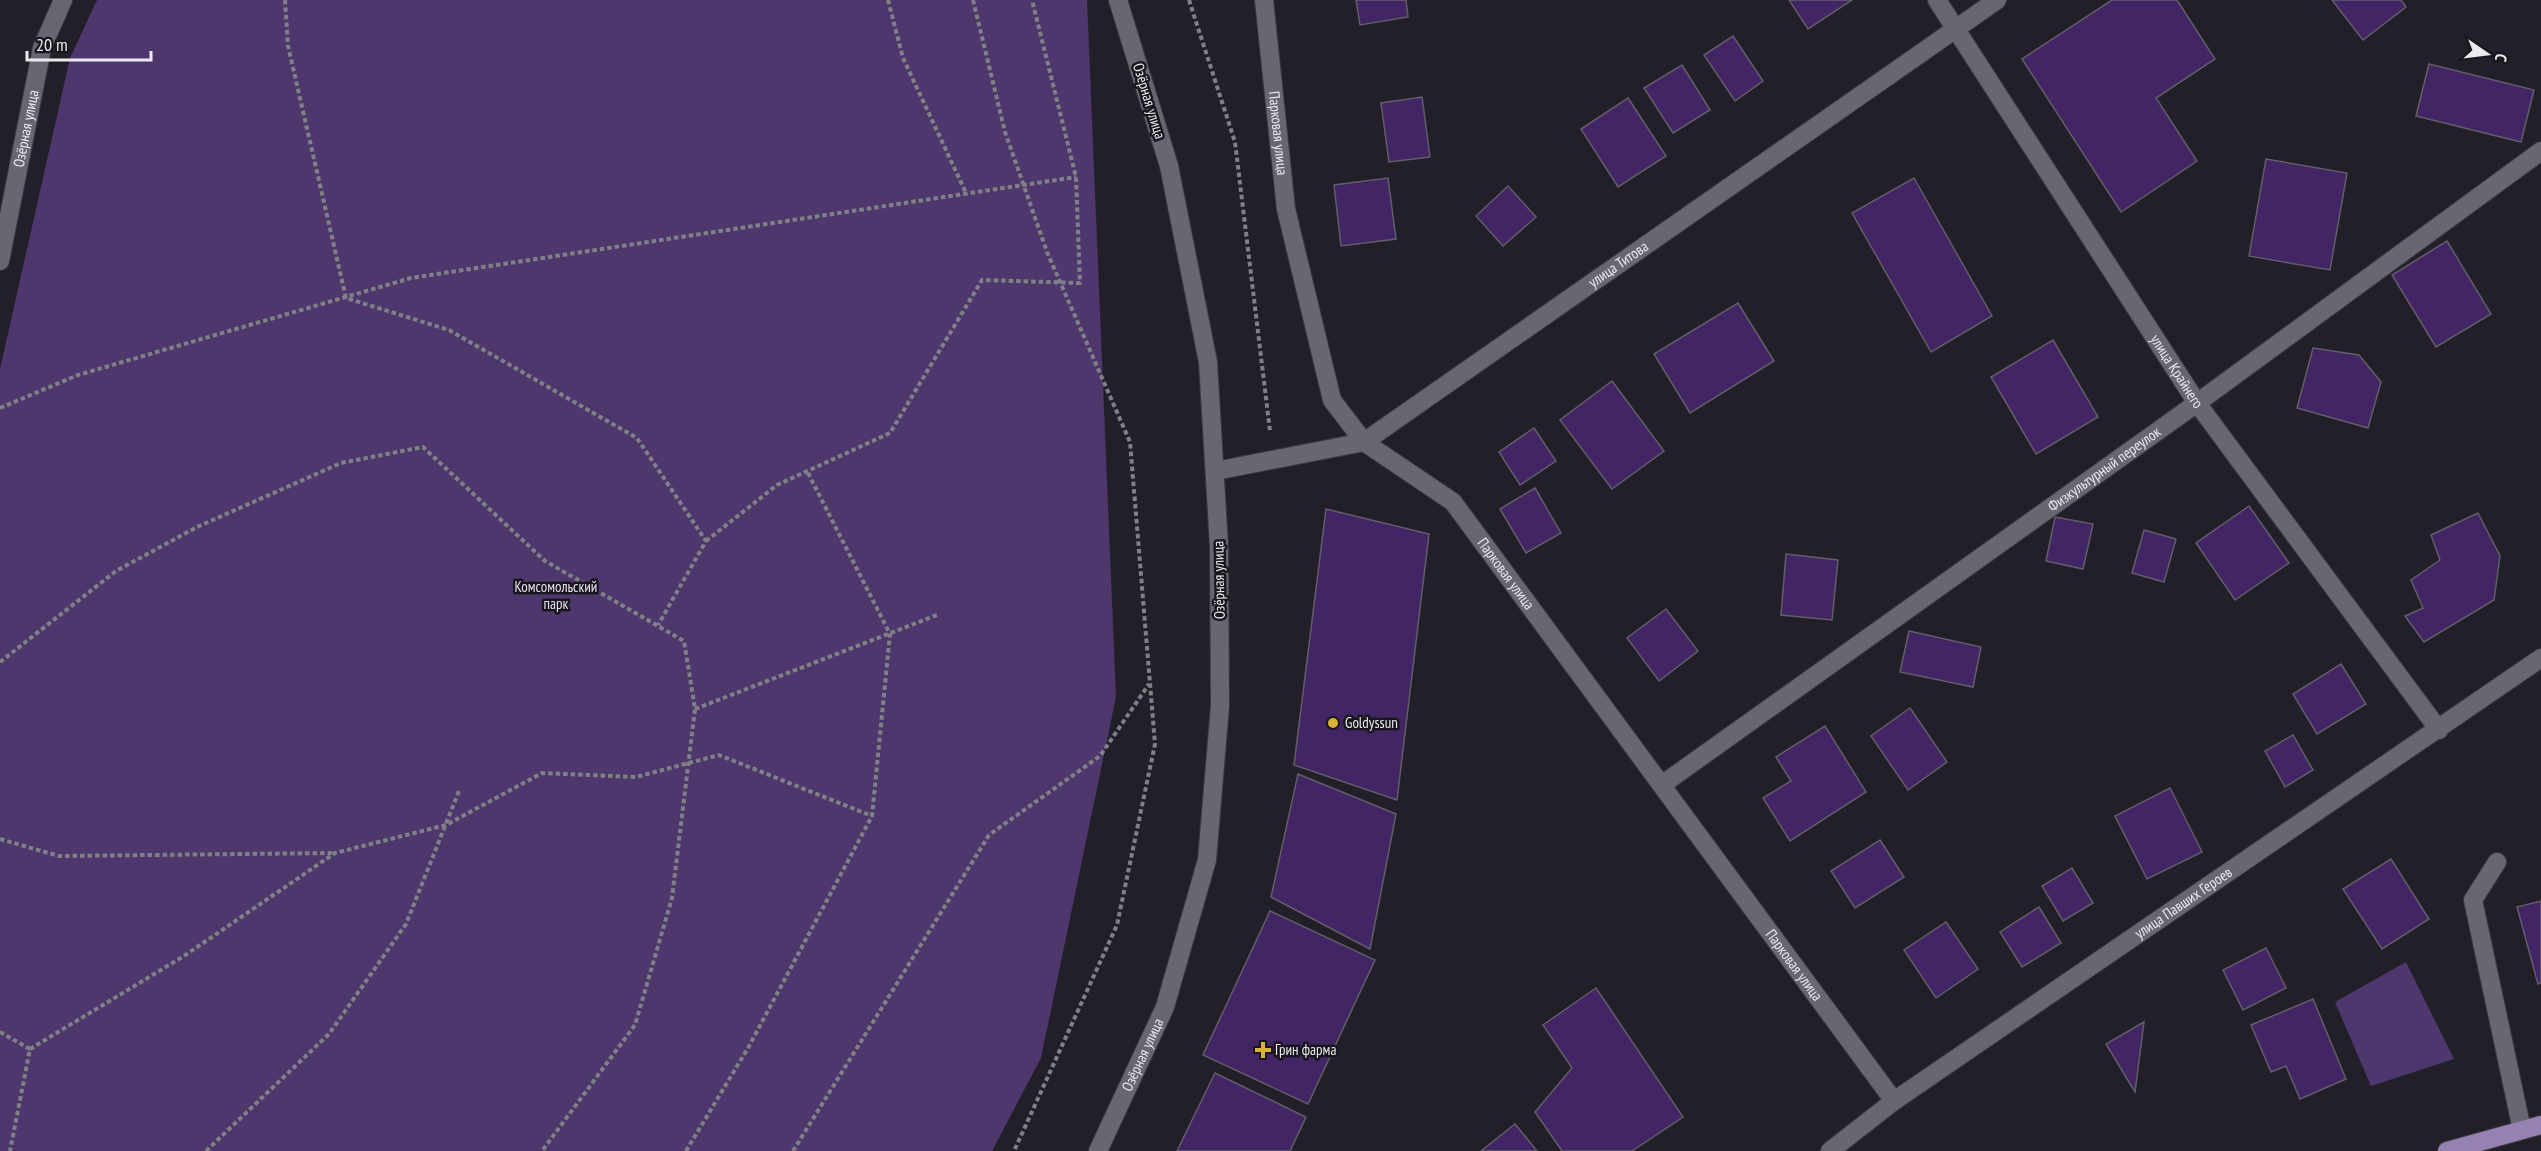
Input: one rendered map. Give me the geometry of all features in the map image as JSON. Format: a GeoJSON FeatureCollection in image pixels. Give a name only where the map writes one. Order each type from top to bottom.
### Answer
{"type":"FeatureCollection","features":[{"type":"Feature","properties":{"kind":"main road"},"geometry":{"type":"LineString","coordinates":[[2447,1151],[2541,1125]]}},
{"type":"Feature","properties":{"kind":"street","name":"Озёрная улица"},"geometry":{"type":"LineString","coordinates":[[0,261],[42,48],[63,0]]}},
{"type":"Feature","properties":{"kind":"street","name":"Озёрная улица"},"geometry":{"type":"LineString","coordinates":[[1098,1151],[1165,1007],[1207,860],[1220,706],[1219,546],[1209,362],[1169,166],[1118,0]]}},
{"type":"Feature","properties":{"kind":"street","name":"Парковая улица"},"geometry":{"type":"LineString","coordinates":[[1263,0],[1286,209],[1332,400],[1364,442],[1453,502],[1663,784],[1894,1101]]}},
{"type":"Feature","properties":{"kind":"street","name":"улица Крайнего"},"geometry":{"type":"LineString","coordinates":[[1937,0],[2197,403],[2439,730]]}},
{"type":"Feature","properties":{"kind":"street","name":"улица Титова"},"geometry":{"type":"LineString","coordinates":[[1215,471],[1364,442],[1997,0]]}},
{"type":"Feature","properties":{"kind":"street","name":"Физкультурный переулок"},"geometry":{"type":"LineString","coordinates":[[1663,784],[2197,403],[2541,151]]}},
{"type":"Feature","properties":{"kind":"street","name":"улица Павших Героев"},"geometry":{"type":"LineString","coordinates":[[1830,1151],[1894,1101],[2541,658]]}},
{"type":"Feature","properties":{"kind":"street"},"geometry":{"type":"LineString","coordinates":[[2497,862],[2473,900],[2522,1130]]}},
{"type":"Feature","properties":{"kind":"path"},"geometry":{"type":"LineString","coordinates":[[285,0],[288,46],[346,298]]}},
{"type":"Feature","properties":{"kind":"path"},"geometry":{"type":"LineString","coordinates":[[888,0],[903,58],[966,194]]}},
{"type":"Feature","properties":{"kind":"path"},"geometry":{"type":"LineString","coordinates":[[973,0],[1005,132],[1044,241],[1130,442],[1155,744],[1117,925],[1014,1151]]}},
{"type":"Feature","properties":{"kind":"path"},"geometry":{"type":"LineString","coordinates":[[658,625],[706,542],[777,485],[890,433],[982,280],[1080,283],[1076,177],[1032,0]]}},
{"type":"Feature","properties":{"kind":"path"},"geometry":{"type":"LineString","coordinates":[[1189,0],[1235,142],[1274,460]]}},
{"type":"Feature","properties":{"kind":"path"},"geometry":{"type":"LineString","coordinates":[[0,408],[78,375],[411,278],[1076,177]]}},
{"type":"Feature","properties":{"kind":"path"},"geometry":{"type":"LineString","coordinates":[[346,298],[448,330],[637,438],[706,542]]}},
{"type":"Feature","properties":{"kind":"path"},"geometry":{"type":"LineString","coordinates":[[0,662],[116,570],[197,527],[341,463],[423,447],[545,561],[684,641],[695,709],[691,763],[672,898],[635,1025],[542,1151]]}},
{"type":"Feature","properties":{"kind":"path"},"geometry":{"type":"LineString","coordinates":[[686,1151],[748,1048],[872,816],[890,634],[807,471]]}},
{"type":"Feature","properties":{"kind":"path"},"geometry":{"type":"LineString","coordinates":[[695,709],[937,615]]}},
{"type":"Feature","properties":{"kind":"path"},"geometry":{"type":"LineString","coordinates":[[793,1151],[990,835],[1100,756],[1150,683]]}},
{"type":"Feature","properties":{"kind":"path"},"geometry":{"type":"LineString","coordinates":[[0,839],[59,856],[335,852],[446,825],[542,772],[636,777],[719,756],[872,816]]}},
{"type":"Feature","properties":{"kind":"path"},"geometry":{"type":"LineString","coordinates":[[206,1151],[329,1035],[406,924],[459,791]]}},
{"type":"Feature","properties":{"kind":"path"},"geometry":{"type":"LineString","coordinates":[[10,1151],[30,1049],[184,956],[335,852]]}},
{"type":"Feature","properties":{"kind":"path"},"geometry":{"type":"LineString","coordinates":[[0,1032],[30,1049]]}},
{"type":"Feature","properties":{"kind":"green space","name":"Комсомольский парк"},"geometry":{"type":"Polygon","coordinates":[[[97,0],[1087,0],[1116,697],[1041,1058],[992,1151],[0,1151],[0,369],[70,58],[97,0]]]}},
{"type":"Feature","properties":{"kind":"green space"},"geometry":{"type":"Polygon","coordinates":[[[2406,962],[2454,1059],[2371,1086],[2335,1002],[2406,962]]]}},
{"type":"Feature","properties":{"kind":"building"},"geometry":{"type":"Polygon","coordinates":[[[1356,0],[1406,0],[1408,17],[1360,25],[1356,0]]]}},
{"type":"Feature","properties":{"kind":"building"},"geometry":{"type":"Polygon","coordinates":[[[1789,0],[1852,0],[1808,29],[1789,0]]]}},
{"type":"Feature","properties":{"kind":"building"},"geometry":{"type":"Polygon","coordinates":[[[2112,0],[2177,0],[2215,59],[2156,98],[2197,161],[2121,212],[2022,59],[2112,0]]]}},
{"type":"Feature","properties":{"kind":"building"},"geometry":{"type":"Polygon","coordinates":[[[2332,0],[2401,0],[2406,7],[2363,40],[2332,0]]]}},
{"type":"Feature","properties":{"kind":"building"},"geometry":{"type":"Polygon","coordinates":[[[1733,36],[1763,81],[1735,101],[1704,55],[1733,36]]]}},
{"type":"Feature","properties":{"kind":"building"},"geometry":{"type":"Polygon","coordinates":[[[2429,64],[2534,90],[2521,142],[2416,116],[2429,64]]]}},
{"type":"Feature","properties":{"kind":"building"},"geometry":{"type":"Polygon","coordinates":[[[1682,65],[1710,110],[1673,133],[1644,88],[1682,65]]]}},
{"type":"Feature","properties":{"kind":"building"},"geometry":{"type":"Polygon","coordinates":[[[1422,97],[1430,157],[1389,162],[1381,103],[1422,97]]]}},
{"type":"Feature","properties":{"kind":"building"},"geometry":{"type":"Polygon","coordinates":[[[1628,98],[1666,156],[1618,187],[1581,129],[1628,98]]]}},
{"type":"Feature","properties":{"kind":"building"},"geometry":{"type":"Polygon","coordinates":[[[2266,159],[2347,173],[2330,270],[2249,256],[2266,159]]]}},
{"type":"Feature","properties":{"kind":"building"},"geometry":{"type":"Polygon","coordinates":[[[1388,178],[1396,239],[1341,246],[1334,185],[1388,178]]]}},
{"type":"Feature","properties":{"kind":"building"},"geometry":{"type":"Polygon","coordinates":[[[1914,178],[1992,316],[1931,352],[1852,213],[1914,178]]]}},
{"type":"Feature","properties":{"kind":"building"},"geometry":{"type":"Polygon","coordinates":[[[1508,186],[1536,217],[1503,246],[1476,216],[1508,186]]]}},
{"type":"Feature","properties":{"kind":"building"},"geometry":{"type":"Polygon","coordinates":[[[2447,241],[2491,314],[2436,347],[2392,275],[2447,241]]]}},
{"type":"Feature","properties":{"kind":"building"},"geometry":{"type":"Polygon","coordinates":[[[1738,303],[1774,361],[1690,413],[1654,354],[1738,303]]]}},
{"type":"Feature","properties":{"kind":"building"},"geometry":{"type":"Polygon","coordinates":[[[2053,340],[2098,417],[2036,454],[1991,377],[2053,340]]]}},
{"type":"Feature","properties":{"kind":"building"},"geometry":{"type":"Polygon","coordinates":[[[2313,348],[2359,355],[2381,382],[2368,428],[2297,408],[2313,348]]]}},
{"type":"Feature","properties":{"kind":"building"},"geometry":{"type":"Polygon","coordinates":[[[1612,381],[1664,451],[1612,489],[1560,420],[1612,381]]]}},
{"type":"Feature","properties":{"kind":"building"},"geometry":{"type":"Polygon","coordinates":[[[1534,428],[1556,461],[1520,485],[1499,452],[1534,428]]]}},
{"type":"Feature","properties":{"kind":"building"},"geometry":{"type":"Polygon","coordinates":[[[1535,488],[1561,533],[1526,553],[1500,509],[1535,488]]]}},
{"type":"Feature","properties":{"kind":"building"},"geometry":{"type":"Polygon","coordinates":[[[2249,506],[2289,563],[2235,600],[2196,543],[2249,506]]]}},
{"type":"Feature","properties":{"kind":"building"},"geometry":{"type":"Polygon","coordinates":[[[1326,509],[1429,534],[1397,800],[1294,765],[1326,509]]]}},
{"type":"Feature","properties":{"kind":"building"},"geometry":{"type":"Polygon","coordinates":[[[2478,513],[2500,556],[2494,600],[2424,642],[2405,616],[2423,608],[2411,580],[2440,560],[2431,535],[2478,513]]]}},
{"type":"Feature","properties":{"kind":"building"},"geometry":{"type":"Polygon","coordinates":[[[2055,517],[2093,524],[2083,569],[2046,561],[2055,517]]]}},
{"type":"Feature","properties":{"kind":"building"},"geometry":{"type":"Polygon","coordinates":[[[2144,530],[2176,539],[2164,582],[2132,573],[2144,530]]]}},
{"type":"Feature","properties":{"kind":"building"},"geometry":{"type":"Polygon","coordinates":[[[1786,554],[1838,560],[1832,620],[1781,615],[1786,554]]]}},
{"type":"Feature","properties":{"kind":"building"},"geometry":{"type":"Polygon","coordinates":[[[1666,609],[1698,651],[1659,681],[1627,638],[1666,609]]]}},
{"type":"Feature","properties":{"kind":"building"},"geometry":{"type":"Polygon","coordinates":[[[1909,631],[1981,647],[1973,687],[1900,672],[1909,631]]]}},
{"type":"Feature","properties":{"kind":"building"},"geometry":{"type":"Polygon","coordinates":[[[2341,664],[2366,704],[2317,734],[2293,694],[2341,664]]]}},
{"type":"Feature","properties":{"kind":"building"},"geometry":{"type":"Polygon","coordinates":[[[1910,708],[1947,762],[1908,790],[1871,736],[1910,708]]]}},
{"type":"Feature","properties":{"kind":"building"},"geometry":{"type":"Polygon","coordinates":[[[1825,726],[1866,792],[1790,841],[1763,798],[1791,781],[1776,757],[1825,726]]]}},
{"type":"Feature","properties":{"kind":"building"},"geometry":{"type":"Polygon","coordinates":[[[2293,735],[2313,770],[2285,787],[2265,751],[2293,735]]]}},
{"type":"Feature","properties":{"kind":"building"},"geometry":{"type":"Polygon","coordinates":[[[1298,774],[1396,814],[1370,949],[1271,897],[1298,774]]]}},
{"type":"Feature","properties":{"kind":"building"},"geometry":{"type":"Polygon","coordinates":[[[2170,788],[2202,852],[2147,879],[2115,816],[2170,788]]]}},
{"type":"Feature","properties":{"kind":"building"},"geometry":{"type":"Polygon","coordinates":[[[1880,840],[1904,877],[1855,908],[1831,871],[1880,840]]]}},
{"type":"Feature","properties":{"kind":"building"},"geometry":{"type":"Polygon","coordinates":[[[2391,859],[2429,919],[2382,949],[2343,889],[2391,859]]]}},
{"type":"Feature","properties":{"kind":"building"},"geometry":{"type":"Polygon","coordinates":[[[2072,868],[2093,903],[2063,921],[2042,886],[2072,868]]]}},
{"type":"Feature","properties":{"kind":"building"},"geometry":{"type":"Polygon","coordinates":[[[2541,901],[2541,983],[2538,984],[2517,907],[2541,901]]]}},
{"type":"Feature","properties":{"kind":"building"},"geometry":{"type":"Polygon","coordinates":[[[2039,907],[2061,943],[2022,967],[2000,932],[2039,907]]]}},
{"type":"Feature","properties":{"kind":"building"},"geometry":{"type":"Polygon","coordinates":[[[1270,911],[1375,960],[1308,1104],[1203,1055],[1270,911]]]}},
{"type":"Feature","properties":{"kind":"building"},"geometry":{"type":"Polygon","coordinates":[[[1946,922],[1978,969],[1936,998],[1904,950],[1946,922]]]}},
{"type":"Feature","properties":{"kind":"building"},"geometry":{"type":"Polygon","coordinates":[[[2266,948],[2286,988],[2243,1010],[2223,970],[2266,948]]]}},
{"type":"Feature","properties":{"kind":"building"},"geometry":{"type":"Polygon","coordinates":[[[1596,988],[1683,1117],[1632,1151],[1562,1151],[1535,1112],[1572,1068],[1543,1025],[1596,988]]]}},
{"type":"Feature","properties":{"kind":"building"},"geometry":{"type":"Polygon","coordinates":[[[2313,999],[2346,1079],[2300,1099],[2286,1066],[2271,1072],[2251,1025],[2313,999]]]}},
{"type":"Feature","properties":{"kind":"building"},"geometry":{"type":"Polygon","coordinates":[[[2144,1022],[2135,1092],[2106,1044],[2144,1022]]]}},
{"type":"Feature","properties":{"kind":"building"},"geometry":{"type":"Polygon","coordinates":[[[1215,1073],[1306,1117],[1290,1151],[1177,1151],[1215,1073]]]}},
{"type":"Feature","properties":{"kind":"building"},"geometry":{"type":"Polygon","coordinates":[[[1515,1124],[1537,1151],[1481,1151],[1515,1124]]]}},
{"type":"Feature","properties":{"kind":"place","name":"Goldyssun"},"geometry":{"type":"Point","coordinates":[1333,723]}},
{"type":"Feature","properties":{"kind":"place","name":"Грин фарма"},"geometry":{"type":"Point","coordinates":[1263,1050]}}]}
